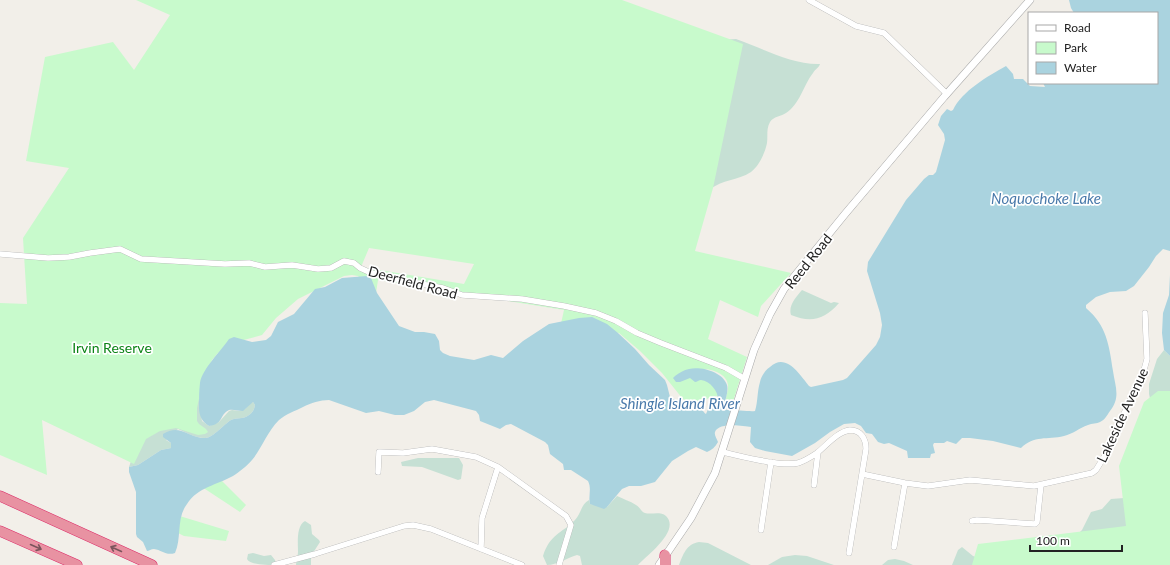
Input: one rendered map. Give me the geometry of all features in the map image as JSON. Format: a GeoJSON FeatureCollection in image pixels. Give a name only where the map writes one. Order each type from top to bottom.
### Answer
{"type":"FeatureCollection","features":[{"type":"Feature","properties":{"kind":"highway"},"geometry":{"type":"LineString","coordinates":[[0,496],[152,565]]}},
{"type":"Feature","properties":{"kind":"highway"},"geometry":{"type":"LineString","coordinates":[[0,531],[77,565]]}},
{"type":"Feature","properties":{"kind":"street"},"geometry":{"type":"LineString","coordinates":[[809,0],[856,26],[884,33],[947,94]]}},
{"type":"Feature","properties":{"kind":"street","name":"Reed Road"},"geometry":{"type":"LineString","coordinates":[[659,565],[665,560],[704,496],[715,473],[754,350],[770,314],[784,289],[845,214],[947,94],[1030,0]]}},
{"type":"Feature","properties":{"kind":"street","name":"Deerfield Road"},"geometry":{"type":"LineString","coordinates":[[0,254],[48,258],[69,257],[120,249],[141,258],[224,264],[249,263],[265,267],[292,265],[318,269],[331,268],[344,261],[354,263],[371,273],[405,282],[443,288],[462,295],[528,300],[596,313],[616,321],[637,333],[726,368],[745,379]]}},
{"type":"Feature","properties":{"kind":"street","name":"Lakeside Avenue"},"geometry":{"type":"LineString","coordinates":[[862,474],[905,483],[932,486],[970,480],[1034,486],[1092,473],[1096,470],[1104,457],[1144,370],[1147,359],[1145,313]]}},
{"type":"Feature","properties":{"kind":"street"},"geometry":{"type":"LineString","coordinates":[[722,452],[771,462],[796,463],[807,459],[818,452],[837,436],[846,431],[856,431],[863,436],[866,445],[849,553]]}},
{"type":"Feature","properties":{"kind":"street"},"geometry":{"type":"LineString","coordinates":[[378,472],[379,452],[403,453],[432,449],[476,457],[498,467],[566,516],[570,525],[559,565]]}},
{"type":"Feature","properties":{"kind":"street"},"geometry":{"type":"LineString","coordinates":[[814,485],[818,452]]}},
{"type":"Feature","properties":{"kind":"street"},"geometry":{"type":"LineString","coordinates":[[761,530],[771,462]]}},
{"type":"Feature","properties":{"kind":"street"},"geometry":{"type":"LineString","coordinates":[[481,549],[482,518],[498,467]]}},
{"type":"Feature","properties":{"kind":"street"},"geometry":{"type":"LineString","coordinates":[[894,547],[905,483]]}},
{"type":"Feature","properties":{"kind":"street"},"geometry":{"type":"LineString","coordinates":[[972,522],[977,520],[1035,524],[1037,522],[1041,485]]}},
{"type":"Feature","properties":{"kind":"street"},"geometry":{"type":"LineString","coordinates":[[274,565],[315,554],[404,526],[413,525],[431,529],[522,565]]}},
{"type":"Feature","properties":{"kind":"green space","name":"Irvin Reserve"},"geometry":{"type":"Polygon","coordinates":[[[136,0],[622,0],[743,44],[713,188],[695,251],[791,273],[761,306],[758,317],[720,300],[708,339],[747,357],[731,408],[726,403],[728,388],[727,381],[721,374],[713,370],[700,369],[720,395],[709,398],[698,404],[687,402],[662,373],[619,333],[560,328],[564,310],[378,280],[376,293],[358,276],[352,275],[344,276],[298,299],[276,318],[262,335],[240,341],[218,353],[212,360],[203,380],[197,408],[197,421],[208,432],[205,434],[198,435],[176,428],[160,431],[146,439],[134,464],[42,420],[47,475],[0,455],[0,303],[27,304],[23,238],[69,168],[26,161],[45,57],[113,42],[134,70],[170,15],[136,0]],[[369,248],[361,267],[464,284],[474,264],[369,248]]]}},
{"type":"Feature","properties":{"kind":"green space"},"geometry":{"type":"Polygon","coordinates":[[[736,39],[788,59],[809,64],[820,64],[810,78],[795,105],[786,113],[770,122],[765,151],[754,169],[746,175],[714,186],[709,190],[720,40],[736,39]]]}},
{"type":"Feature","properties":{"kind":"green space"},"geometry":{"type":"Polygon","coordinates":[[[802,290],[831,303],[839,303],[828,313],[817,318],[805,319],[791,315],[790,312],[792,305],[802,290]]]}},
{"type":"Feature","properties":{"kind":"green space"},"geometry":{"type":"Polygon","coordinates":[[[1164,350],[1170,356],[1170,517],[1047,565],[1082,530],[1091,512],[1102,509],[1111,499],[1124,498],[1151,403],[1149,384],[1157,359],[1164,350]]]}},
{"type":"Feature","properties":{"kind":"green space"},"geometry":{"type":"Polygon","coordinates":[[[197,384],[202,421],[209,426],[219,422],[229,411],[239,411],[245,409],[250,403],[253,402],[255,405],[254,410],[247,417],[231,420],[215,433],[205,438],[188,434],[178,429],[166,440],[171,443],[171,448],[161,450],[138,465],[129,467],[132,458],[125,423],[197,384]]]}},
{"type":"Feature","properties":{"kind":"green space"},"geometry":{"type":"Polygon","coordinates":[[[1158,391],[1170,391],[1170,565],[972,565],[978,544],[1126,526],[1119,466],[1144,402],[1158,391]]]}},
{"type":"Feature","properties":{"kind":"green space"},"geometry":{"type":"Polygon","coordinates":[[[418,458],[459,458],[463,465],[461,479],[458,480],[422,467],[402,466],[401,462],[418,458]]]}},
{"type":"Feature","properties":{"kind":"green space"},"geometry":{"type":"Polygon","coordinates":[[[221,480],[246,505],[240,512],[202,487],[221,480]]]}},
{"type":"Feature","properties":{"kind":"green space"},"geometry":{"type":"Polygon","coordinates":[[[617,496],[636,505],[641,511],[666,516],[669,522],[669,529],[661,543],[638,565],[582,565],[580,556],[577,555],[558,563],[547,565],[543,556],[549,543],[556,535],[575,520],[586,502],[589,500],[590,504],[607,507],[617,496]]]}},
{"type":"Feature","properties":{"kind":"green space"},"geometry":{"type":"Polygon","coordinates":[[[173,514],[229,531],[226,541],[184,536],[178,533],[173,514]]]}},
{"type":"Feature","properties":{"kind":"green space"},"geometry":{"type":"Polygon","coordinates":[[[305,521],[311,525],[312,534],[320,542],[311,556],[311,565],[296,565],[299,531],[302,523],[305,521]]]}},
{"type":"Feature","properties":{"kind":"green space"},"geometry":{"type":"Polygon","coordinates":[[[699,542],[708,543],[751,565],[679,565],[688,548],[699,542]]]}},
{"type":"Feature","properties":{"kind":"green space"},"geometry":{"type":"Polygon","coordinates":[[[962,547],[973,556],[979,558],[1034,565],[952,565],[958,550],[962,547]]]}},
{"type":"Feature","properties":{"kind":"green space"},"geometry":{"type":"Polygon","coordinates":[[[253,553],[264,556],[271,555],[275,560],[276,565],[259,564],[249,561],[247,559],[248,554],[253,553]]]}},
{"type":"Feature","properties":{"kind":"green space"},"geometry":{"type":"Polygon","coordinates":[[[795,555],[807,556],[834,565],[768,565],[782,557],[795,555]]]}},
{"type":"Feature","properties":{"kind":"green space"},"geometry":{"type":"Polygon","coordinates":[[[895,559],[913,565],[882,565],[888,560],[895,559]]]}},
{"type":"Feature","properties":{"kind":"water","name":"Noquochoke Lake"},"geometry":{"type":"Polygon","coordinates":[[[1069,0],[1170,0],[1170,251],[1163,249],[1134,286],[1126,291],[1110,292],[1096,297],[1086,305],[1086,308],[1099,322],[1106,336],[1116,387],[1116,396],[1113,406],[1105,419],[1099,423],[1090,424],[1064,436],[1031,441],[1021,448],[993,441],[970,438],[962,438],[956,444],[947,441],[944,443],[934,443],[935,453],[931,454],[930,458],[908,458],[907,451],[889,443],[884,444],[878,442],[872,434],[866,433],[861,426],[855,423],[844,424],[792,456],[755,448],[750,442],[751,427],[726,426],[717,429],[715,432],[718,442],[715,447],[707,452],[696,447],[688,451],[672,461],[655,482],[641,486],[629,486],[622,489],[604,509],[590,504],[590,487],[588,481],[571,470],[564,470],[563,464],[550,454],[548,445],[545,442],[511,424],[500,429],[480,421],[479,415],[476,411],[434,400],[425,402],[414,411],[404,415],[395,415],[379,411],[366,413],[329,400],[316,402],[306,406],[279,420],[256,455],[245,467],[233,476],[202,490],[191,498],[181,515],[175,553],[172,554],[154,549],[147,551],[143,542],[137,537],[136,492],[129,472],[129,467],[138,465],[161,450],[171,448],[171,443],[163,437],[163,434],[169,431],[179,430],[194,436],[205,438],[215,433],[231,420],[247,417],[254,410],[255,405],[253,402],[243,411],[229,410],[217,423],[209,426],[200,416],[199,396],[201,378],[208,366],[229,339],[234,337],[252,342],[266,340],[271,336],[278,322],[294,314],[315,289],[325,287],[342,278],[367,276],[371,278],[377,293],[399,326],[415,332],[435,334],[439,341],[440,350],[443,353],[450,356],[474,360],[491,355],[503,358],[523,341],[549,324],[592,317],[607,324],[635,349],[665,380],[670,397],[686,408],[698,406],[706,414],[711,402],[718,399],[717,393],[713,387],[707,382],[700,380],[695,382],[690,378],[676,382],[673,378],[675,376],[685,370],[694,368],[705,369],[716,373],[725,380],[727,385],[727,394],[723,410],[753,411],[755,411],[757,404],[762,376],[768,368],[776,363],[782,362],[792,367],[811,387],[847,378],[876,345],[880,337],[882,325],[880,313],[867,271],[868,262],[906,200],[924,179],[936,172],[945,140],[944,134],[938,125],[941,116],[947,109],[951,111],[953,110],[957,103],[969,90],[1006,66],[1013,74],[1014,79],[1023,79],[1030,86],[1045,87],[1044,84],[1158,84],[1158,12],[1073,12],[1069,0]]]}},
{"type":"Feature","properties":{"kind":"water"},"geometry":{"type":"Polygon","coordinates":[[[1170,275],[1170,356],[1164,350],[1162,333],[1163,313],[1169,295],[1170,275]]]}},
{"type":"Feature","properties":{"kind":"water label","name":"Shingle Island River"},"geometry":{"type":"Point","coordinates":[680,403]}}]}
